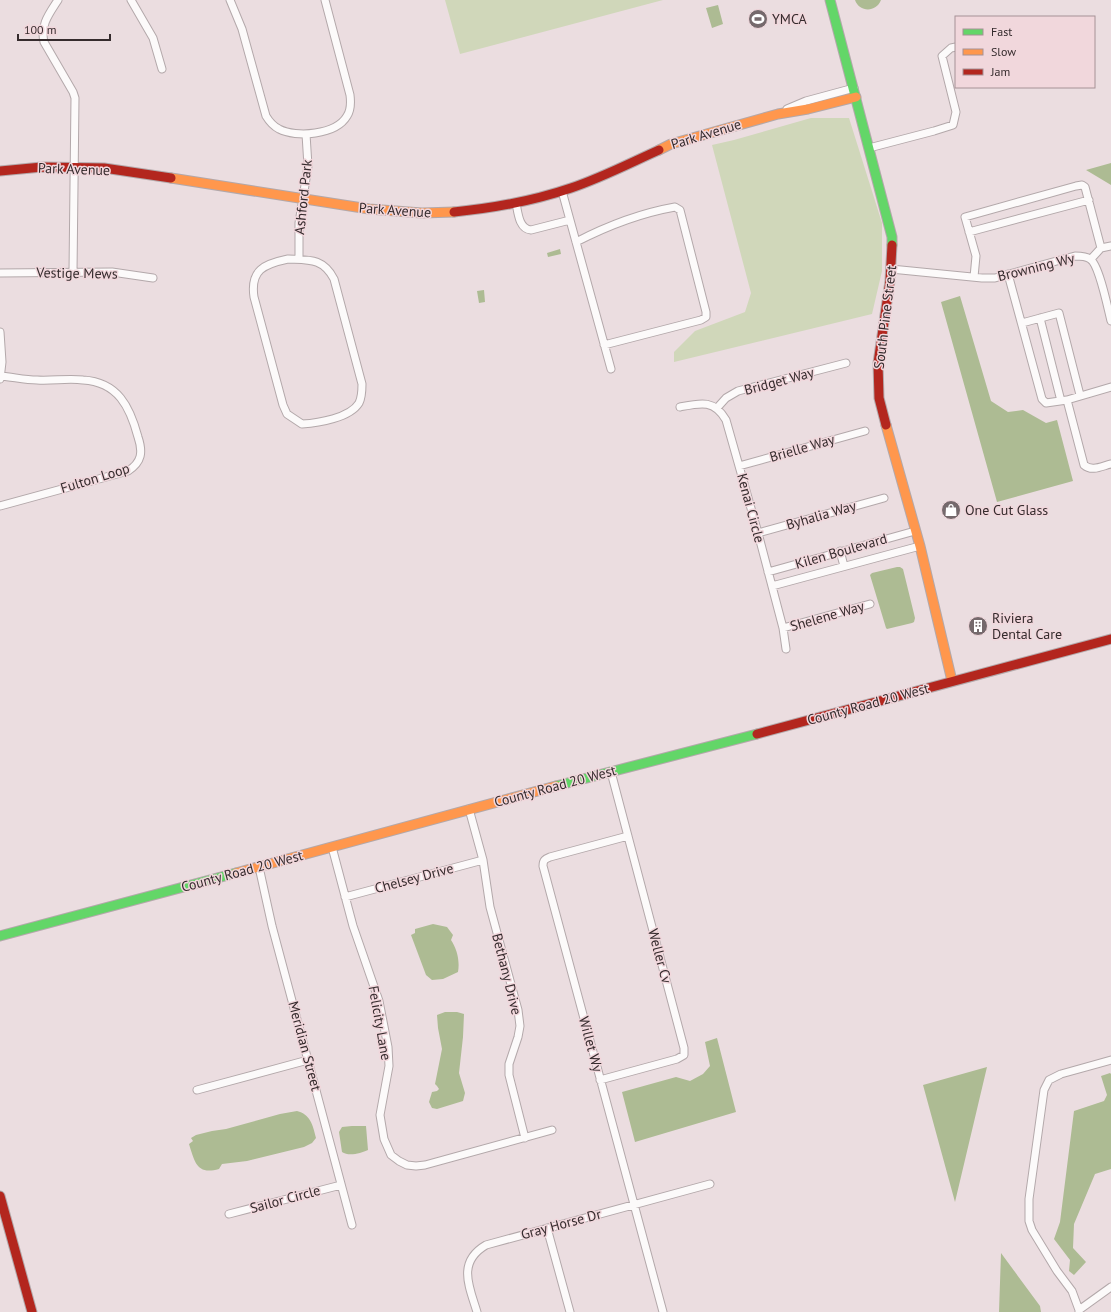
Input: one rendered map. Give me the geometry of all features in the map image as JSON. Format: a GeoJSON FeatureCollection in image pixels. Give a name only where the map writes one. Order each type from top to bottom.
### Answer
{"type":"FeatureCollection","features":[{"type":"Feature","properties":{"kind":"street"},"geometry":{"type":"LineString","coordinates":[[58,0],[45,20],[42,34],[46,46],[75,98],[73,272]]}},
{"type":"Feature","properties":{"kind":"street"},"geometry":{"type":"LineString","coordinates":[[131,0],[153,38],[162,69]]}},
{"type":"Feature","properties":{"kind":"street"},"geometry":{"type":"LineString","coordinates":[[230,0],[244,35],[266,116],[270,123],[278,129],[288,133],[306,134],[314,134],[338,126],[347,116],[351,104],[350,95],[324,0]]}},
{"type":"Feature","properties":{"kind":"street","name":"South Pine Street"},"geometry":{"type":"LineString","coordinates":[[830,0],[891,230],[891,269],[878,363],[879,398],[896,464],[920,546],[952,682]]}},
{"type":"Feature","properties":{"kind":"street"},"geometry":{"type":"LineString","coordinates":[[870,148],[953,125],[956,112],[942,56],[951,48],[955,47]]}},
{"type":"Feature","properties":{"kind":"street","name":"Park Avenue"},"geometry":{"type":"LineString","coordinates":[[0,171],[42,167],[104,168],[369,209],[422,213],[455,212],[516,203],[562,191],[600,177],[671,144],[778,114],[808,109],[855,92]]}},
{"type":"Feature","properties":{"kind":"street","name":"Ashford Park"},"geometry":{"type":"LineString","coordinates":[[298,260],[299,229],[308,166],[306,134]]}},
{"type":"Feature","properties":{"kind":"street"},"geometry":{"type":"LineString","coordinates":[[974,277],[976,256],[965,217],[1076,186],[1082,185],[1085,187],[1102,248]]}},
{"type":"Feature","properties":{"kind":"street"},"geometry":{"type":"LineString","coordinates":[[562,191],[610,369]]}},
{"type":"Feature","properties":{"kind":"street"},"geometry":{"type":"LineString","coordinates":[[969,232],[1089,200]]}},
{"type":"Feature","properties":{"kind":"street"},"geometry":{"type":"LineString","coordinates":[[516,203],[522,225],[527,230],[570,220]]}},
{"type":"Feature","properties":{"kind":"street"},"geometry":{"type":"LineString","coordinates":[[576,242],[602,229],[649,213],[675,207],[680,210],[701,291],[706,317],[701,320],[604,346]]}},
{"type":"Feature","properties":{"kind":"street"},"geometry":{"type":"LineString","coordinates":[[1091,259],[1102,248],[1111,246]]}},
{"type":"Feature","properties":{"kind":"street","name":"Browning Wy"},"geometry":{"type":"LineString","coordinates":[[891,269],[995,278],[1075,256],[1083,256],[1091,259],[1098,270],[1111,321]]}},
{"type":"Feature","properties":{"kind":"street"},"geometry":{"type":"LineString","coordinates":[[288,259],[298,260],[313,261],[322,264],[330,272],[334,279],[362,384],[362,404],[346,415],[314,424],[294,423],[283,405],[252,286],[255,271],[271,263],[288,259]]}},
{"type":"Feature","properties":{"kind":"street","name":"Vestige Mews"},"geometry":{"type":"LineString","coordinates":[[0,273],[112,272],[153,278]]}},
{"type":"Feature","properties":{"kind":"street"},"geometry":{"type":"LineString","coordinates":[[1008,274],[1042,399],[1046,403],[1064,401],[1111,387]]}},
{"type":"Feature","properties":{"kind":"street"},"geometry":{"type":"LineString","coordinates":[[1022,323],[1059,313],[1080,395]]}},
{"type":"Feature","properties":{"kind":"street"},"geometry":{"type":"LineString","coordinates":[[1040,318],[1084,465],[1092,469],[1111,464]]}},
{"type":"Feature","properties":{"kind":"street"},"geometry":{"type":"LineString","coordinates":[[0,332],[2,347],[0,377]]}},
{"type":"Feature","properties":{"kind":"street","name":"Bridget Way"},"geometry":{"type":"LineString","coordinates":[[717,408],[726,398],[738,391],[846,363]]}},
{"type":"Feature","properties":{"kind":"street","name":"Fulton Loop"},"geometry":{"type":"LineString","coordinates":[[0,377],[37,380],[84,380],[98,382],[111,389],[128,406],[141,445],[142,454],[139,462],[128,471],[0,506]]}},
{"type":"Feature","properties":{"kind":"street"},"geometry":{"type":"LineString","coordinates":[[680,407],[699,403],[710,404],[717,408]]}},
{"type":"Feature","properties":{"kind":"street","name":"Kenai Circle"},"geometry":{"type":"LineString","coordinates":[[717,408],[726,420],[772,586],[783,628],[786,648]]}},
{"type":"Feature","properties":{"kind":"street","name":"Brielle Way"},"geometry":{"type":"LineString","coordinates":[[739,466],[865,431]]}},
{"type":"Feature","properties":{"kind":"street","name":"Byhalia Way"},"geometry":{"type":"LineString","coordinates":[[758,533],[884,498]]}},
{"type":"Feature","properties":{"kind":"street","name":"Kilen Boulevard"},"geometry":{"type":"LineString","coordinates":[[768,572],[915,531]]}},
{"type":"Feature","properties":{"kind":"street","name":"Kilen Boulevard"},"geometry":{"type":"LineString","coordinates":[[772,586],[920,546]]}},
{"type":"Feature","properties":{"kind":"street"},"geometry":{"type":"LineString","coordinates":[[840,552],[844,566]]}},
{"type":"Feature","properties":{"kind":"street","name":"Shelene Way"},"geometry":{"type":"LineString","coordinates":[[783,628],[870,604]]}},
{"type":"Feature","properties":{"kind":"street","name":"County Road 20 West"},"geometry":{"type":"LineString","coordinates":[[0,936],[469,809],[1111,639]]}},
{"type":"Feature","properties":{"kind":"street","name":"Weller Cv"},"geometry":{"type":"LineString","coordinates":[[600,1080],[677,1059],[684,1055],[684,1048],[611,772]]}},
{"type":"Feature","properties":{"kind":"street","name":"Bethany Drive"},"geometry":{"type":"LineString","coordinates":[[469,809],[483,860],[490,907],[518,1010],[520,1026],[509,1064],[510,1075],[525,1138]]}},
{"type":"Feature","properties":{"kind":"street","name":"Willet Wy"},"geometry":{"type":"LineString","coordinates":[[628,836],[545,858],[543,862],[663,1312]]}},
{"type":"Feature","properties":{"kind":"street","name":"Felicity Lane"},"geometry":{"type":"LineString","coordinates":[[332,847],[353,926],[379,1001],[389,1066],[380,1114],[384,1139],[391,1155],[407,1165],[421,1166],[552,1130]]}},
{"type":"Feature","properties":{"kind":"street","name":"Chelsey Drive"},"geometry":{"type":"LineString","coordinates":[[345,897],[483,860]]}},
{"type":"Feature","properties":{"kind":"street","name":"Meridian Street"},"geometry":{"type":"LineString","coordinates":[[259,867],[272,926],[352,1225]]}},
{"type":"Feature","properties":{"kind":"street"},"geometry":{"type":"LineString","coordinates":[[197,1090],[308,1060]]}},
{"type":"Feature","properties":{"kind":"street"},"geometry":{"type":"LineString","coordinates":[[1111,1060],[1061,1074],[1049,1080],[1044,1090],[1032,1176],[1029,1221],[1032,1230],[1054,1266],[1072,1291],[1079,1311],[1111,1287]]}},
{"type":"Feature","properties":{"kind":"street","name":"Sailor Circle"},"geometry":{"type":"LineString","coordinates":[[229,1214],[341,1184]]}},
{"type":"Feature","properties":{"kind":"street","name":"Gray Horse Dr"},"geometry":{"type":"LineString","coordinates":[[477,1312],[467,1273],[468,1265],[474,1254],[480,1248],[491,1243],[710,1184]]}},
{"type":"Feature","properties":{"kind":"street"},"geometry":{"type":"LineString","coordinates":[[0,1197],[32,1312]]}},
{"type":"Feature","properties":{"kind":"street"},"geometry":{"type":"LineString","coordinates":[[547,1228],[570,1312]]}},
{"type":"Feature","properties":{"kind":"shaded area"},"geometry":{"type":"Polygon","coordinates":[[[445,0],[663,0],[460,54],[445,0]]]}},
{"type":"Feature","properties":{"kind":"shaded area"},"geometry":{"type":"Polygon","coordinates":[[[855,0],[881,0],[879,4],[872,9],[864,9],[857,4],[855,0]]]}},
{"type":"Feature","properties":{"kind":"shaded area"},"geometry":{"type":"Polygon","coordinates":[[[718,5],[723,24],[712,28],[706,8],[718,5]]]}},
{"type":"Feature","properties":{"kind":"shaded area"},"geometry":{"type":"Polygon","coordinates":[[[811,118],[849,118],[882,223],[882,271],[872,314],[674,362],[674,352],[695,331],[745,312],[751,293],[712,145],[811,118]]]}},
{"type":"Feature","properties":{"kind":"shaded area"},"geometry":{"type":"Polygon","coordinates":[[[1111,163],[1111,185],[1086,170],[1111,163]]]}},
{"type":"Feature","properties":{"kind":"shaded area"},"geometry":{"type":"Polygon","coordinates":[[[560,249],[561,254],[548,257],[547,253],[560,249]]]}},
{"type":"Feature","properties":{"kind":"shaded area"},"geometry":{"type":"Polygon","coordinates":[[[484,290],[485,302],[479,303],[477,291],[484,290]]]}},
{"type":"Feature","properties":{"kind":"shaded area"},"geometry":{"type":"Polygon","coordinates":[[[960,296],[991,401],[1008,412],[1023,410],[1046,423],[1057,420],[1073,481],[997,502],[941,302],[960,296]]]}},
{"type":"Feature","properties":{"kind":"shaded area"},"geometry":{"type":"Polygon","coordinates":[[[897,567],[903,569],[915,618],[914,622],[912,623],[887,629],[870,575],[872,573],[897,567]]]}},
{"type":"Feature","properties":{"kind":"shaded area"},"geometry":{"type":"Polygon","coordinates":[[[433,924],[447,927],[453,935],[451,940],[458,955],[459,968],[458,972],[443,979],[432,980],[426,975],[411,935],[415,933],[415,929],[433,924]]]}},
{"type":"Feature","properties":{"kind":"shaded area"},"geometry":{"type":"Polygon","coordinates":[[[445,1012],[457,1012],[464,1014],[459,1073],[465,1093],[463,1101],[437,1109],[432,1108],[429,1102],[432,1092],[439,1089],[435,1084],[442,1049],[437,1015],[445,1012]]]}},
{"type":"Feature","properties":{"kind":"shaded area"},"geometry":{"type":"Polygon","coordinates":[[[717,1038],[736,1112],[635,1142],[622,1092],[676,1077],[690,1081],[703,1074],[710,1066],[705,1042],[717,1038]]]}},
{"type":"Feature","properties":{"kind":"shaded area"},"geometry":{"type":"Polygon","coordinates":[[[987,1067],[955,1202],[923,1085],[987,1067]]]}},
{"type":"Feature","properties":{"kind":"shaded area"},"geometry":{"type":"Polygon","coordinates":[[[1110,1073],[1111,1169],[1095,1174],[1074,1224],[1073,1248],[1086,1262],[1074,1275],[1069,1271],[1070,1260],[1054,1239],[1060,1222],[1074,1111],[1104,1101],[1107,1095],[1101,1076],[1110,1073]]]}},
{"type":"Feature","properties":{"kind":"shaded area"},"geometry":{"type":"Polygon","coordinates":[[[297,1111],[308,1117],[316,1138],[312,1143],[304,1147],[247,1161],[222,1164],[219,1169],[212,1170],[201,1169],[195,1162],[189,1144],[193,1141],[191,1138],[196,1135],[297,1111]]]}},
{"type":"Feature","properties":{"kind":"shaded area"},"geometry":{"type":"Polygon","coordinates":[[[366,1126],[368,1150],[351,1154],[342,1152],[339,1132],[342,1127],[366,1126]]]}},
{"type":"Feature","properties":{"kind":"shaded area"},"geometry":{"type":"Polygon","coordinates":[[[1001,1253],[1040,1306],[1041,1312],[999,1312],[1001,1253]]]}},
{"type":"Feature","properties":{"kind":"traffic: fast"},"geometry":{"type":"LineString","coordinates":[[830,0],[892,237],[892,245]]}},
{"type":"Feature","properties":{"kind":"traffic: fast"},"geometry":{"type":"LineString","coordinates":[[556,786],[757,734]]}},
{"type":"Feature","properties":{"kind":"traffic: fast"},"geometry":{"type":"LineString","coordinates":[[0,936],[236,873]]}},
{"type":"Feature","properties":{"kind":"traffic: slow"},"geometry":{"type":"LineString","coordinates":[[659,150],[671,144],[778,114],[808,109],[856,97]]}},
{"type":"Feature","properties":{"kind":"traffic: slow"},"geometry":{"type":"LineString","coordinates":[[171,178],[369,209],[422,213],[454,212]]}},
{"type":"Feature","properties":{"kind":"traffic: slow"},"geometry":{"type":"LineString","coordinates":[[886,425],[920,546],[952,681]]}},
{"type":"Feature","properties":{"kind":"traffic: slow"},"geometry":{"type":"LineString","coordinates":[[236,873],[556,786]]}},
{"type":"Feature","properties":{"kind":"traffic: jam"},"geometry":{"type":"LineString","coordinates":[[454,212],[513,203],[557,193],[593,180],[659,150]]}},
{"type":"Feature","properties":{"kind":"traffic: jam"},"geometry":{"type":"LineString","coordinates":[[0,171],[42,167],[104,168],[171,178]]}},
{"type":"Feature","properties":{"kind":"traffic: jam"},"geometry":{"type":"LineString","coordinates":[[886,425],[879,398],[878,363],[890,281],[892,245]]}},
{"type":"Feature","properties":{"kind":"traffic: jam"},"geometry":{"type":"LineString","coordinates":[[757,734],[1111,639]]}},
{"type":"Feature","properties":{"kind":"traffic: jam"},"geometry":{"type":"LineString","coordinates":[[0,1196],[32,1312]]}},
{"type":"Feature","properties":{"kind":"place","name":"YMCA"},"geometry":{"type":"Point","coordinates":[758,19]}},
{"type":"Feature","properties":{"kind":"place","name":"One Cut Glass"},"geometry":{"type":"Point","coordinates":[951,510]}},
{"type":"Feature","properties":{"kind":"place","name":"Riviera Dental Care"},"geometry":{"type":"Point","coordinates":[978,626]}}]}
